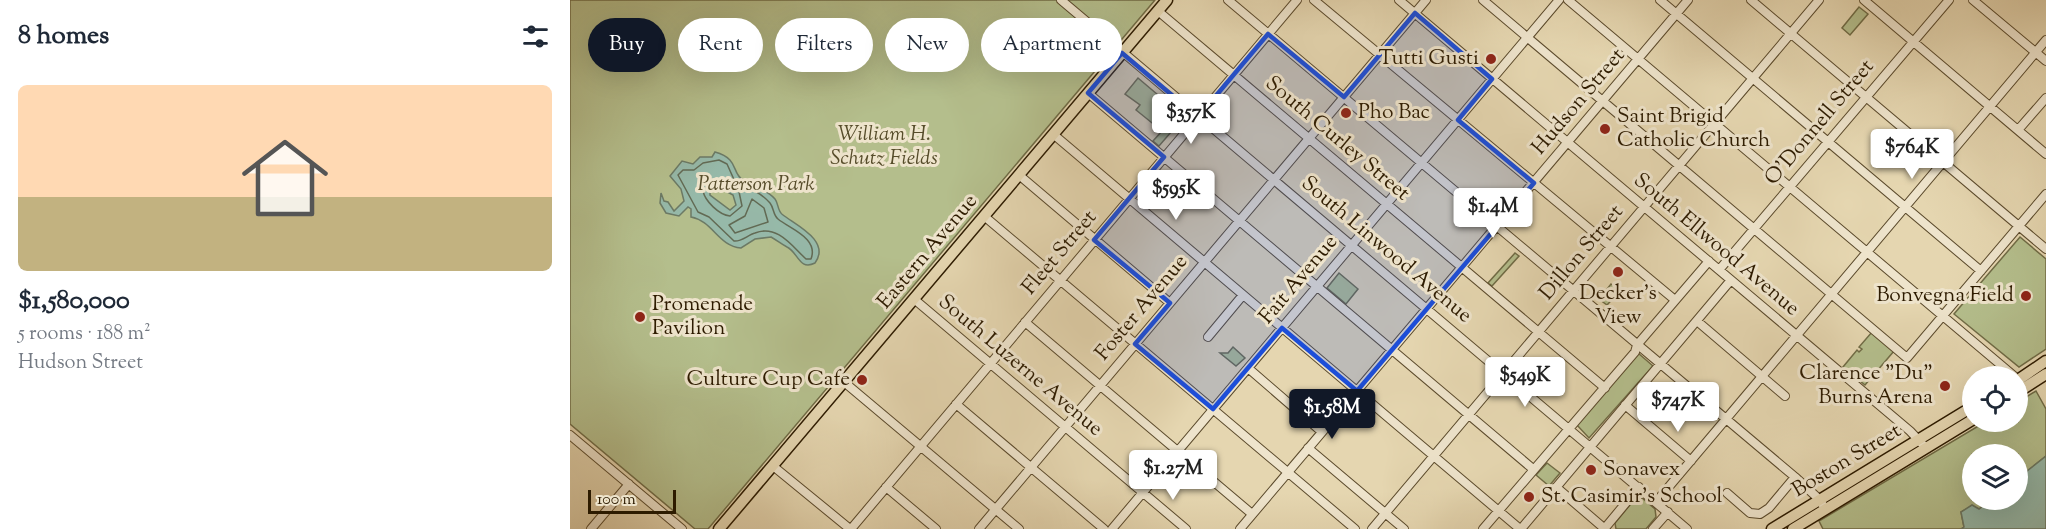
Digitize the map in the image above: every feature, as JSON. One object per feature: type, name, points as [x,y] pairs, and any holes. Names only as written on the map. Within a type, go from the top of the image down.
[{"type":"main road","name":"Eastern Avenue","points":[[1122,52],[1167,0]]},
{"type":"main road","name":"Eastern Avenue","points":[[719,529],[1105,72]]},
{"type":"main road","points":[[2028,379],[2046,361]]},
{"type":"main road","points":[[2028,383],[2046,374]]},
{"type":"main road","name":"Boston Street","points":[[1772,529],[1822,505],[1922,444],[1962,414]]},
{"type":"main road","name":"Boston Street","points":[[1922,444],[1962,425]]},
{"type":"main road","name":"Boston Street","points":[[1792,529],[1822,505]]},
{"type":"street","name":"South Linwood Avenue","points":[[1061,0],[1082,18]]},
{"type":"street","points":[[1228,0],[1795,477],[1822,505]]},
{"type":"street","name":"Fleet Street","points":[[850,529],[1297,0]]},
{"type":"street","points":[[1314,0],[1675,300]]},
{"type":"street","name":"South Ellwood Avenue","points":[[1400,0],[1922,444]]},
{"type":"street","name":"Foster Avenue","points":[[979,529],[1426,0]]},
{"type":"street","points":[[1483,0],[1907,358],[2046,194]]},
{"type":"street","name":"Fait Avenue","points":[[1112,529],[1559,0]]},
{"type":"street","points":[[1568,0],[2002,366]]},
{"type":"street","points":[[1660,0],[1981,271]]},
{"type":"street","name":"Hudson Street","points":[[1240,529],[1688,0]]},
{"type":"street","points":[[1752,0],[2046,249]]},
{"type":"street","name":"Dillon Street","points":[[1372,529],[1819,0]]},
{"type":"street","points":[[1864,0],[2046,154]]},
{"type":"street","name":"O'Donnell Street","points":[[1719,270],[1949,0]]},
{"type":"street","points":[[1973,0],[2046,62]]},
{"type":"street","name":"South Curley Street","points":[[1158,11],[1308,140],[1605,388]]},
{"type":"street","points":[[1656,502],[2046,40]]},
{"type":"street","name":"South Linwood Avenue","points":[[1122,52],[1687,529]]},
{"type":"street","points":[[1088,93],[1533,469]]},
{"type":"street","points":[[2018,130],[2046,98]]},
{"type":"street","points":[[1053,134],[1521,529],[1731,280]]},
{"type":"street","points":[[1019,175],[1170,303]]},
{"type":"street","points":[[984,216],[1355,529]]},
{"type":"street","points":[[1483,529],[1568,428],[1605,388],[1635,352],[1637,345],[1708,261]]},
{"type":"street","points":[[1208,337],[1243,295]]},
{"type":"street","name":"South Luzerne Avenue","points":[[914,299],[1186,529]]},
{"type":"street","points":[[1697,321],[1785,396]]},
{"type":"street","points":[[1025,322],[1252,514]]},
{"type":"street","points":[[1248,368],[1322,432]]},
{"type":"street","points":[[844,382],[1019,529]]},
{"type":"street","points":[[956,404],[1104,529]]},
{"type":"street","points":[[1625,405],[1691,461]]},
{"type":"street","points":[[570,435],[682,529]]},
{"type":"street","points":[[1308,448],[1404,529]]},
{"type":"street","points":[[773,466],[850,529]]},
{"type":"street","points":[[1727,493],[1752,513],[1763,513],[1795,477]]},
{"type":"street","points":[[591,529],[629,484]]},
{"type":"street","points":[[886,487],[936,529]]},
{"type":"street","points":[[1556,487],[1605,529],[1639,487]]},
{"type":"street","points":[[1653,529],[1668,512]]},
{"type":"highlighted area","points":[[1415,13],[1492,79],[1458,120],[1534,183],[1357,391],[1282,328],[1213,409],[1135,344],[1170,303],[1094,240],[1164,157],[1088,93],[1122,53],[1198,117],[1268,34],[1344,97]]},
{"type":"green space","name":"Patterson Park","points":[[570,0],[1155,0],[1122,39],[1122,18],[981,18],[981,72],[1094,72],[708,529],[695,529],[570,424]]},
{"type":"green space","points":[[1859,7],[1868,14],[1850,35],[1842,28]]},
{"type":"green space","points":[[1138,78],[1184,117],[1159,146],[1153,141],[1162,131],[1136,110],[1140,105],[1125,94]]},
{"type":"green space","points":[[2020,237],[2046,259],[2046,349],[2020,366],[1954,314]]},
{"type":"green space","points":[[1515,253],[1519,256],[1492,286],[1488,283]]},
{"type":"green space","points":[[1339,273],[1358,289],[1346,304],[1327,288]]},
{"type":"green space","points":[[1611,284],[1620,291],[1607,305],[1599,299]]},
{"type":"green space","points":[[1872,332],[1894,351],[1865,385],[1843,367],[1857,350],[1859,352],[1862,349],[1859,347]]},
{"type":"green space","points":[[1233,347],[1245,358],[1236,366],[1220,353],[1228,353]]},
{"type":"green space","points":[[1638,353],[1653,366],[1589,438],[1576,424]]},
{"type":"green space","points":[[2036,391],[2046,409],[2046,456],[2028,471],[2028,444],[1962,444],[1962,510],[1965,510],[1961,512],[1964,527],[1961,529],[1823,529],[1819,521],[1968,432],[2028,432],[2028,396]]},
{"type":"green space","points":[[1547,463],[1560,473],[1549,486],[1536,475]]},
{"type":"green space","points":[[1642,498],[1655,509],[1656,517],[1646,529],[1616,529],[1615,523],[1634,500]]},
{"type":"water","points":[[715,152],[728,158],[739,177],[771,195],[781,213],[810,234],[819,248],[819,255],[815,263],[805,265],[791,249],[771,237],[755,239],[741,248],[733,246],[705,223],[691,217],[691,209],[688,207],[679,216],[666,213],[660,203],[661,193],[664,201],[668,202],[674,211],[684,201],[681,189],[670,176],[682,161],[693,164],[700,157],[712,157]],"holes":[[[720,188],[733,195],[736,205],[730,210],[710,195],[710,190]]]},
{"type":"water","points":[[2046,456],[2046,529],[1961,529],[1964,527],[1961,512],[1964,510],[2028,510],[2028,470]]},
{"type":"place","name":"Tutti Gusti","points":[[1491,59]]},
{"type":"place","name":"Pho Bac","points":[[1346,113]]},
{"type":"place","name":"Saint Brigid Catholic Church","points":[[1605,129]]},
{"type":"place","name":"Decker's View","points":[[1618,272]]},
{"type":"place","name":"Bonvegna Field","points":[[2026,296]]},
{"type":"place","name":"Promenade Pavilion","points":[[640,317]]},
{"type":"place","name":"Culture Cup Cafe","points":[[862,380]]},
{"type":"place","name":"Clarence \"Du\" Burns Arena","points":[[1945,386]]},
{"type":"place","name":"Sonavex","points":[[1591,470]]},
{"type":"place","name":"St. Casimir's School","points":[[1529,497]]},
{"type":"park label","name":"William H. Schutz Fields","points":[[884,147]]}]
